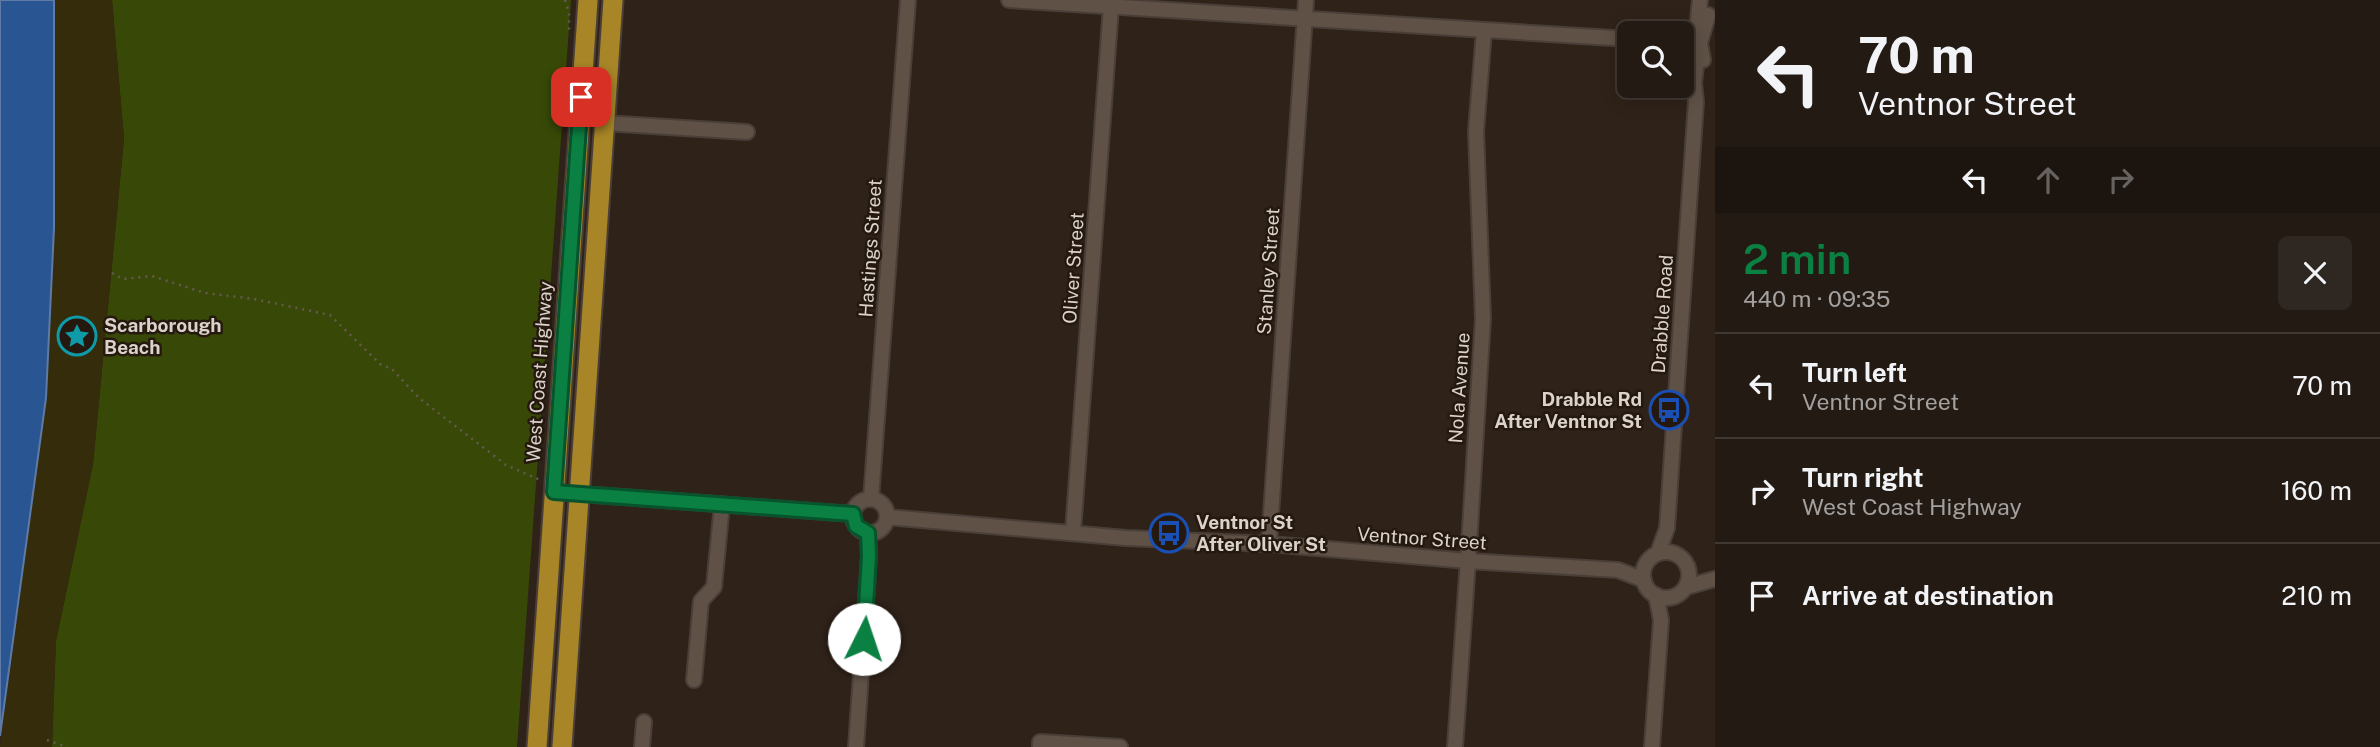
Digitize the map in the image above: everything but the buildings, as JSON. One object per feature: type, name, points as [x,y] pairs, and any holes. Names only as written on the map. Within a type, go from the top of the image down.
[{"type":"highway","name":"West Coast Highway","points":[[537,747],[547,486],[588,0]]},
{"type":"highway","points":[[562,747],[612,0]]},
{"type":"highway","points":[[585,45],[609,47]]},
{"type":"street","name":"Hastings Street","points":[[871,499],[908,0]]},
{"type":"street","points":[[1009,0],[1617,38]]},
{"type":"street","name":"Stanley Street","points":[[1269,544],[1306,0]]},
{"type":"street","name":"Drabble Road","points":[[1694,32],[1700,0]]},
{"type":"street","name":"Drabble Road","points":[[1694,38],[1708,18],[1709,0]]},
{"type":"street","name":"Oliver Street","points":[[1073,532],[1111,6]]},
{"type":"street","name":"Nola Avenue","points":[[1455,747],[1483,319],[1476,131],[1484,31]]},
{"type":"street","name":"Drabble Road","points":[[1653,558],[1667,528],[1696,102],[1694,56]]},
{"type":"street","points":[[604,122],[747,132]]},
{"type":"street","points":[[547,486],[580,494],[853,514]]},
{"type":"street","points":[[871,499],[882,504],[887,517],[880,530],[868,533],[856,526],[853,514],[862,501],[871,499]]},
{"type":"street","points":[[694,680],[701,601],[713,587],[722,504]]},
{"type":"street","name":"Ventnor Street","points":[[887,517],[1125,538],[1269,544],[1468,561],[1618,570],[1644,580]]},
{"type":"street","name":"Drabble Road","points":[[1667,528],[1676,554]]},
{"type":"street","points":[[856,747],[869,556],[868,533]]},
{"type":"street","name":"Ventnor Street","points":[[1618,570],[1664,552],[1676,554]]},
{"type":"street","points":[[1676,554],[1686,562],[1688,568],[1686,587]]},
{"type":"street","points":[[1653,558],[1644,567],[1644,580],[1650,591],[1656,595],[1672,597]]},
{"type":"street","points":[[1688,568],[1715,578]]},
{"type":"street","points":[[1661,620],[1672,597],[1686,587],[1715,578]]},
{"type":"street","points":[[1652,747],[1661,620],[1656,595]]},
{"type":"street","points":[[642,747],[644,722]]},
{"type":"street","points":[[1040,747],[1040,742],[1120,747]]},
{"type":"path","points":[[112,273],[123,279],[152,276],[205,293],[254,299],[330,315],[380,364],[392,369],[419,398],[506,465],[547,486]]},
{"type":"path","points":[[47,740],[66,747]]},
{"type":"green space","points":[[112,0],[571,0],[517,747],[52,747],[56,641],[93,464],[124,139]]},
{"type":"sand","name":"Scarborough Beach","points":[[54,0],[112,0],[124,139],[93,464],[56,641],[52,747],[0,747],[46,398],[54,228]]},
{"type":"water","points":[[0,0],[54,0],[54,228],[46,398],[0,736]]},
{"type":"place","name":"Scarborough Beach","points":[[77,336]]},
{"type":"place","name":"Drabble Rd After Ventnor St","points":[[1669,410]]},
{"type":"place","name":"Ventnor St After Oliver St","points":[[1169,533]]},
{"type":"route","points":[[581,97],[554,492],[853,514],[856,526],[868,533],[864,639]]}]
